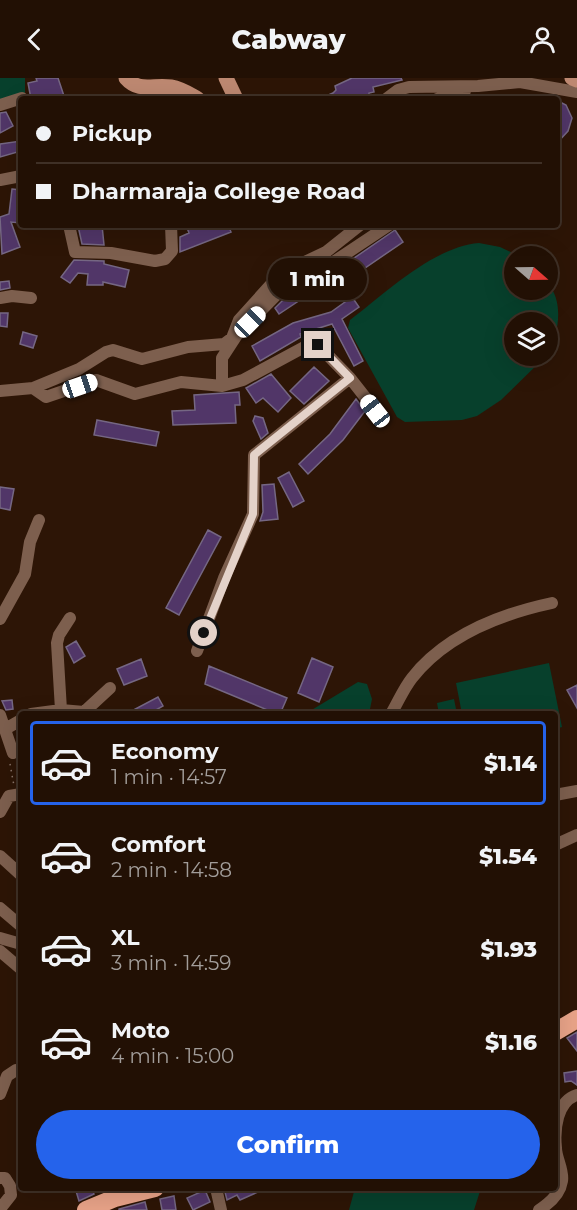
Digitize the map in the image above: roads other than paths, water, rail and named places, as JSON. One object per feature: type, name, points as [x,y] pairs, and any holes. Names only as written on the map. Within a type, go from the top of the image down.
[{"type":"highway","points":[[558,1030],[577,1019]]},
{"type":"highway","points":[[86,1210],[115,1198],[143,1191]]},
{"type":"main road","points":[[126,78],[132,85],[169,93]]},
{"type":"main road","points":[[226,78],[235,96]]},
{"type":"main road","points":[[572,78],[577,80]]},
{"type":"street","points":[[390,96],[398,90],[409,87],[478,86],[520,82],[577,92]]},
{"type":"street","points":[[446,96],[478,86]]},
{"type":"street","points":[[0,105],[18,99]]},
{"type":"street","points":[[0,180],[18,177]]},
{"type":"street","points":[[70,228],[75,252],[111,253],[155,261],[165,259],[172,251],[171,228]]},
{"type":"street","points":[[0,391],[33,388],[79,369],[113,350],[142,359],[188,347],[224,344],[232,338],[239,320],[275,280],[292,268],[326,252],[356,228]]},
{"type":"street","points":[[222,386],[222,358],[237,335],[290,282],[329,265],[384,228]]},
{"type":"street","points":[[0,298],[12,296],[31,298]]},
{"type":"street","points":[[33,388],[46,397],[96,380],[135,394],[181,382],[222,386],[243,380],[308,345],[318,345],[350,378],[375,411]]},
{"type":"street","points":[[197,651],[224,578],[253,514],[254,455],[350,378]]},
{"type":"street","points":[[0,619],[25,574],[30,542],[39,520]]},
{"type":"street","points":[[394,711],[412,678],[437,654],[472,630],[524,609],[552,603]]},
{"type":"street","points":[[61,710],[57,643],[59,635],[70,618]]},
{"type":"street","points":[[85,711],[110,688]]},
{"type":"street","points":[[54,711],[72,711]]},
{"type":"street","points":[[0,715],[7,728],[11,757]]},
{"type":"street","points":[[7,728],[18,722]]},
{"type":"street","points":[[558,794],[577,791]]},
{"type":"street","points":[[0,812],[9,796],[18,794]]},
{"type":"street","points":[[558,844],[577,835]]},
{"type":"street","points":[[0,856],[18,872]]},
{"type":"street","points":[[0,908],[18,923]]},
{"type":"street","points":[[0,938],[18,943]]},
{"type":"street","points":[[0,951],[18,966]]},
{"type":"street","points":[[0,1094],[7,1076],[18,1070]]},
{"type":"street","points":[[558,1120],[560,1108],[568,1098],[577,1095]]},
{"type":"street","points":[[558,1157],[563,1180],[558,1190]]},
{"type":"street","points":[[0,1178],[5,1178],[10,1186],[11,1195],[0,1209]]},
{"type":"street","points":[[217,1191],[220,1210]]},
{"type":"street","points":[[539,1210],[553,1200],[558,1191]]}]
